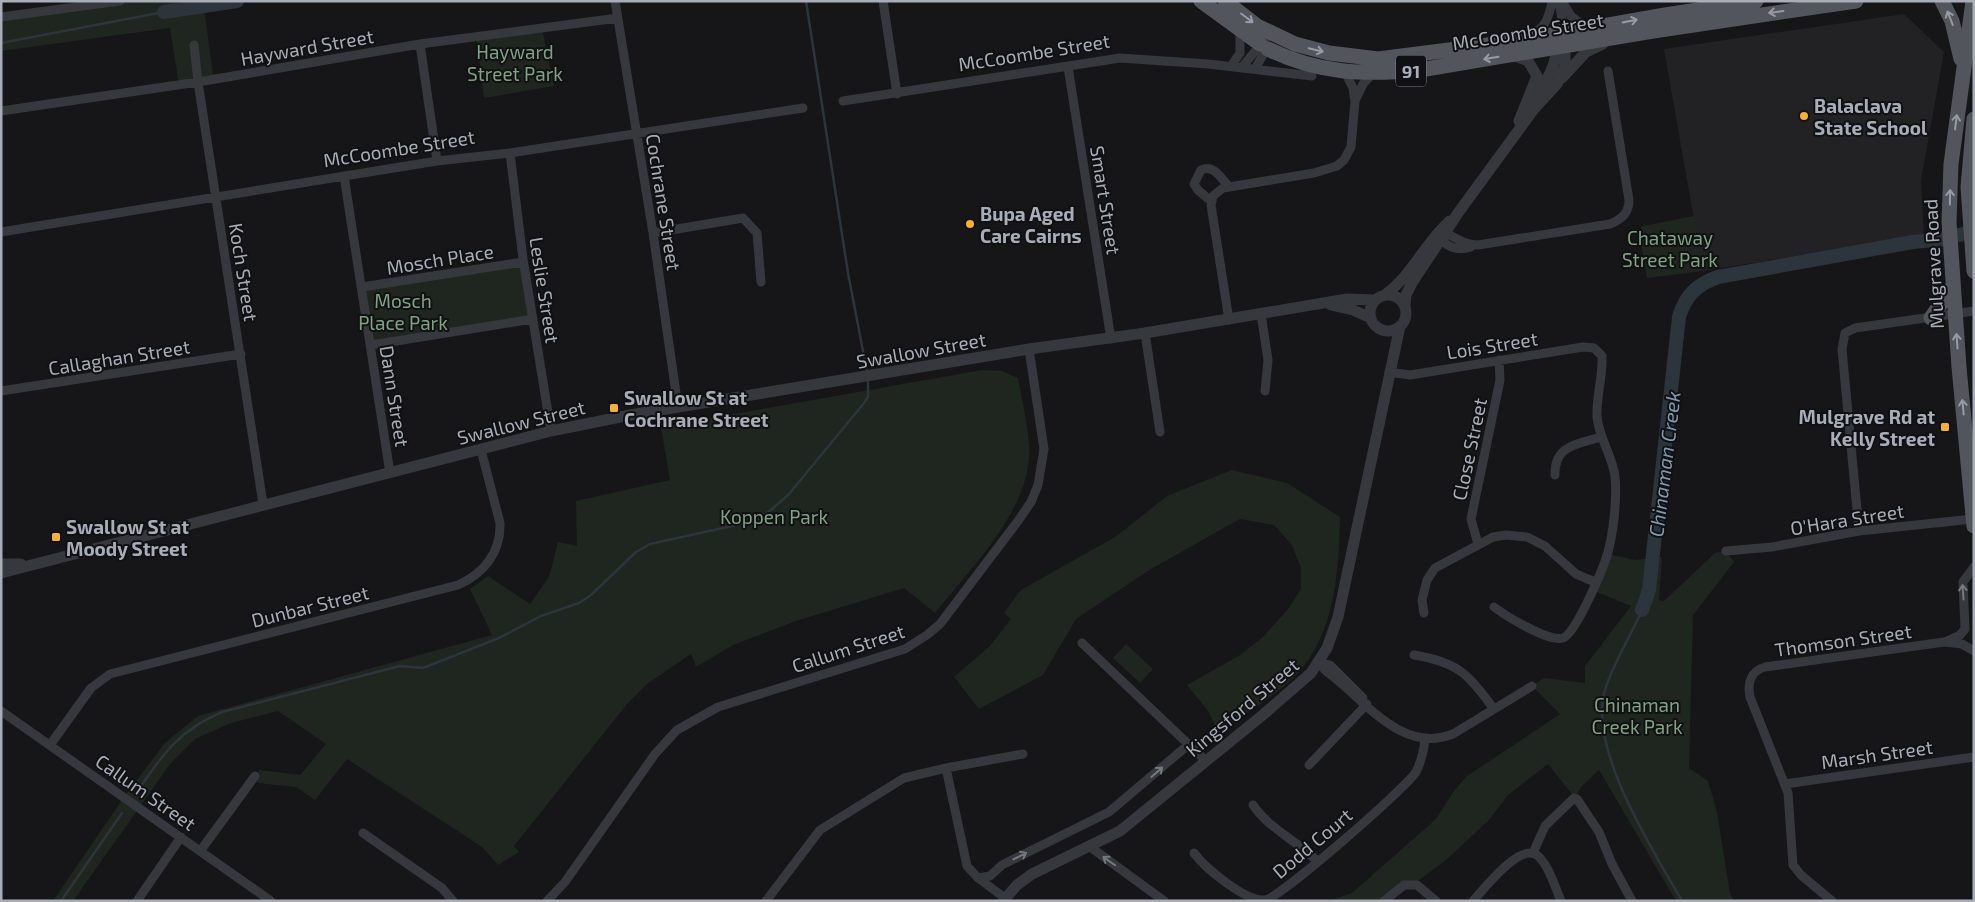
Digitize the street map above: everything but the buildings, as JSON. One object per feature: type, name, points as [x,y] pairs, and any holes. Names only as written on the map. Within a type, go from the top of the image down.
[{"type":"main road","name":"91","points":[[1200,1],[1240,31],[1266,42]]},
{"type":"main road","name":"91","points":[[1225,1],[1266,42]]},
{"type":"main road","name":"McCoombe Street","points":[[1560,39],[1588,29],[1756,1]]},
{"type":"main road","name":"McCoombe Street","points":[[1266,42],[1298,62],[1345,72],[1372,74],[1420,70],[1512,48],[1560,39],[1653,31],[1856,1]]},
{"type":"main road","points":[[1942,1],[1955,31],[1963,70]]},
{"type":"main road","name":"Mulgrave Road","points":[[1973,1],[1951,164],[1950,229],[1955,314],[1974,526]]},
{"type":"main road","name":"McCoombe Street","points":[[1266,42],[1378,59],[1512,48]]},
{"type":"main road","name":"Mulgrave Road","points":[[1974,119],[1969,170],[1970,222],[1974,271]]},
{"type":"main road","points":[[1931,318],[1953,286]]},
{"type":"street","points":[[1,17],[120,1]]},
{"type":"street","name":"Cochrane Street","points":[[616,1],[653,233],[678,408]]},
{"type":"street","points":[[883,1],[897,94]]},
{"type":"street","points":[[1556,2],[1588,29]]},
{"type":"street","points":[[1556,2],[1565,66],[1557,84]]},
{"type":"street","points":[[1508,145],[1538,76],[1528,61],[1512,48],[1543,27],[1556,2]]},
{"type":"street","name":"Hayward Street","points":[[1,110],[198,82],[420,44],[618,18]]},
{"type":"street","points":[[1231,66],[1240,53],[1240,31]]},
{"type":"street","points":[[1442,235],[1405,276],[1386,294],[1375,300],[1370,312],[1370,318],[1378,328],[1390,331],[1400,326],[1406,316],[1405,305],[1410,286],[1442,235],[1534,109],[1557,84],[1590,49],[1653,31]]},
{"type":"street","points":[[1534,109],[1553,69],[1560,39]]},
{"type":"street","points":[[1242,67],[1266,42]]},
{"type":"street","points":[[1255,69],[1266,42]]},
{"type":"street","points":[[420,44],[437,161]]},
{"type":"street","name":"Koch Street","points":[[194,45],[198,82],[263,504]]},
{"type":"street","name":"McCoombe Street","points":[[843,101],[1126,58],[1242,67],[1312,76]]},
{"type":"street","name":"Smart Street","points":[[1068,67],[1111,339]]},
{"type":"street","points":[[1442,235],[1462,243],[1478,244],[1610,224],[1620,219],[1627,212],[1629,200],[1608,71]]},
{"type":"street","points":[[1211,201],[1217,192],[1228,187],[1314,173],[1337,166],[1344,160],[1352,147],[1355,101],[1353,88],[1345,72]]},
{"type":"street","points":[[1355,101],[1363,84],[1372,74]]},
{"type":"street","name":"McCoombe Street","points":[[1,232],[437,161],[510,153],[803,108]]},
{"type":"street","name":"Leslie Street","points":[[510,153],[523,262],[551,431]]},
{"type":"street","points":[[1228,187],[1209,168],[1201,170],[1194,184],[1211,201],[1229,320]]},
{"type":"street","name":"Dann Street","points":[[344,176],[390,473]]},
{"type":"street","points":[[653,233],[743,218],[757,233],[761,282]]},
{"type":"street","name":"Mosch Place","points":[[362,287],[523,262]]},
{"type":"street","points":[[1386,294],[1397,296],[1405,305]]},
{"type":"street","name":"Swallow Street","points":[[2,568],[32,564],[551,431],[1029,349],[1145,334],[1322,305],[1347,299],[1375,300]]},
{"type":"street","name":"Swallow Street","points":[[1322,305],[1354,310],[1370,318]]},
{"type":"street","points":[[1859,531],[1842,349],[1846,333],[1855,328],[1974,311]]},
{"type":"street","points":[[1261,314],[1268,360],[1265,390]]},
{"type":"street","points":[[371,346],[533,319]]},
{"type":"street","name":"Kingsford Street","points":[[1004,899],[1032,874],[1120,831],[1300,684],[1318,662],[1327,648],[1338,617],[1400,326]]},
{"type":"street","name":"Kingsford Street","points":[[1378,328],[1390,345],[1389,372]]},
{"type":"street","points":[[1145,334],[1160,432]]},
{"type":"street","name":"Lois Street","points":[[1389,372],[1410,375],[1583,347],[1594,348],[1599,351],[1602,364],[1597,417],[1602,437]]},
{"type":"street","name":"Callum Street","points":[[547,901],[565,882],[655,754],[677,730],[718,707],[905,649],[940,624],[1018,521],[1031,502],[1038,485],[1044,449],[1029,349]]},
{"type":"street","name":"Callaghan Street","points":[[1,391],[241,354]]},
{"type":"street","name":"Close Street","points":[[1478,544],[1471,518],[1500,380],[1499,360]]},
{"type":"street","points":[[1494,607],[1511,618],[1548,636],[1559,639],[1565,638],[1574,628],[1610,546],[1615,490],[1613,468],[1602,437],[1566,449],[1556,461],[1555,475]]},
{"type":"street","name":"Dunbar Street","points":[[50,745],[91,688],[110,674],[458,585],[469,580],[487,564],[494,554],[500,533],[481,450]]},
{"type":"street","name":"O'Hara Street","points":[[1726,551],[1772,547],[1859,531],[1973,519]]},
{"type":"street","points":[[1424,613],[1422,600],[1427,580],[1435,568],[1493,537],[1506,535],[1527,537],[1544,546],[1576,574],[1595,582]]},
{"type":"street","name":"Thomson Street","points":[[1944,642],[1960,635],[1965,629],[1963,582],[1974,567]]},
{"type":"street","name":"Thomson Street","points":[[1786,784],[1750,697],[1749,683],[1755,672],[1765,667],[1944,642],[1962,644],[1974,651]]},
{"type":"street","points":[[1082,643],[1206,761]]},
{"type":"street","points":[[1414,655],[1460,669],[1474,681],[1493,708]]},
{"type":"street","points":[[1318,662],[1330,665],[1358,691],[1367,704],[1399,731],[1412,737],[1425,739],[1439,739],[1453,734],[1532,686]]},
{"type":"street","points":[[1309,765],[1367,704]]},
{"type":"street","name":"Callum Street","points":[[1,711],[201,850],[266,899]]},
{"type":"street","name":"Dodd Court","points":[[1194,853],[1204,865],[1243,893],[1256,900],[1273,897],[1318,862],[1411,778],[1422,756],[1425,739]]},
{"type":"street","name":"Kingsford Street","points":[[978,878],[990,876],[1002,865],[1109,812],[1188,745]]},
{"type":"street","points":[[766,901],[820,830],[904,778],[1023,754]]},
{"type":"street","name":"Marsh Street","points":[[1786,784],[1974,757]]},
{"type":"street","points":[[946,768],[964,857],[971,873],[1004,899]]},
{"type":"street","points":[[201,850],[255,776]]},
{"type":"street","points":[[1786,784],[1789,801],[1793,865],[1806,880],[1832,901]]},
{"type":"street","points":[[1533,853],[1546,826],[1574,798],[1577,799],[1599,832],[1612,864],[1632,901]]},
{"type":"street","points":[[1253,805],[1261,816],[1298,843],[1318,862]]},
{"type":"street","points":[[363,833],[442,888],[454,901]]},
{"type":"street","points":[[136,901],[181,837]]},
{"type":"street","points":[[1089,846],[1164,901]]},
{"type":"street","points":[[1473,901],[1521,853],[1533,853],[1543,862],[1561,901]]},
{"type":"street","points":[[1384,901],[1404,885],[1417,885],[1436,901]]},
{"type":"shaded area","name":"Balaclava State School","points":[[1904,14],[1944,52],[1921,180],[1924,235],[1703,271],[1664,49]]},
{"type":"green space","points":[[125,1],[203,1],[214,81],[179,85],[170,28],[1,51],[1,17]]},
{"type":"green space","name":"Hayward Street Park","points":[[542,28],[554,86],[484,98],[476,37]]},
{"type":"green space","name":"Chataway Street Park","points":[[1694,216],[1703,271],[1647,278],[1639,232],[1643,226]]},
{"type":"green space","name":"Mosch Place Park","points":[[523,262],[533,319],[371,345],[362,287]]},
{"type":"green space","name":"Koppen Park","points":[[982,370],[1002,371],[1018,378],[1029,440],[1029,458],[1025,479],[1018,500],[994,540],[935,613],[904,588],[796,621],[733,645],[696,667],[691,654],[647,684],[627,704],[514,846],[519,852],[498,865],[482,847],[347,759],[315,800],[296,787],[257,783],[259,770],[300,775],[326,744],[278,711],[231,723],[195,739],[170,764],[73,901],[53,901],[124,797],[165,743],[198,716],[492,635],[470,589],[488,576],[530,604],[549,577],[558,542],[577,546],[576,501],[670,480],[661,427]]},
{"type":"green space","points":[[1232,470],[1287,483],[1340,517],[1337,576],[1329,615],[1314,651],[1294,677],[1274,694],[1218,734],[1209,712],[1187,685],[1240,655],[1262,638],[1289,608],[1301,589],[1301,568],[1292,545],[1274,525],[1240,519],[1151,569],[1076,619],[1043,675],[979,709],[954,677],[990,646],[1011,619],[1004,613],[1021,590],[1115,537],[1167,496]]},
{"type":"green space","name":"Chinaman Creek Park","points":[[1726,551],[1734,562],[1693,615],[1689,768],[1708,781],[1717,812],[1730,894],[1735,901],[1676,901],[1599,770],[1581,787],[1575,798],[1548,764],[1508,795],[1488,821],[1446,860],[1391,901],[1329,901],[1352,893],[1436,819],[1454,791],[1467,776],[1560,714],[1532,686],[1544,678],[1585,683],[1585,666],[1631,606],[1592,590],[1608,554],[1635,560],[1662,557],[1659,600],[1664,601],[1715,553]]},
{"type":"green space","points":[[1126,644],[1153,669],[1140,683],[1113,658]]},
{"type":"waterway","points":[[164,12],[237,1]]},
{"type":"waterway","points":[[806,1],[848,273],[867,372]]},
{"type":"waterway","points":[[1,43],[164,12]]},
{"type":"waterway","name":"Chinaman Creek","points":[[1642,610],[1649,590],[1679,317],[1688,297],[1698,287],[1718,277],[1913,242],[1944,239],[1974,231]]},
{"type":"waterway","points":[[137,792],[155,766],[183,735],[207,719],[222,712],[400,666],[423,668],[499,638],[541,616],[579,603],[591,595],[636,552],[650,544],[755,521],[789,494],[864,403],[868,397],[868,380]]},
{"type":"waterway","name":"Chinaman Creek","points":[[1642,610],[1612,670],[1605,690],[1602,714],[1605,740],[1626,798],[1655,855],[1682,901]]},
{"type":"waterway","points":[[61,901],[122,813]]},
{"type":"place","name":"Balaclava State School","points":[[1804,116]]},
{"type":"place","name":"Bupa Aged Care Cairns","points":[[970,224]]},
{"type":"place","name":"Swallow St at Cochrane Street","points":[[614,408]]},
{"type":"place","name":"Mulgrave Rd at Kelly Street","points":[[1945,427]]},
{"type":"place","name":"Swallow St at Moody Street","points":[[56,537]]}]
